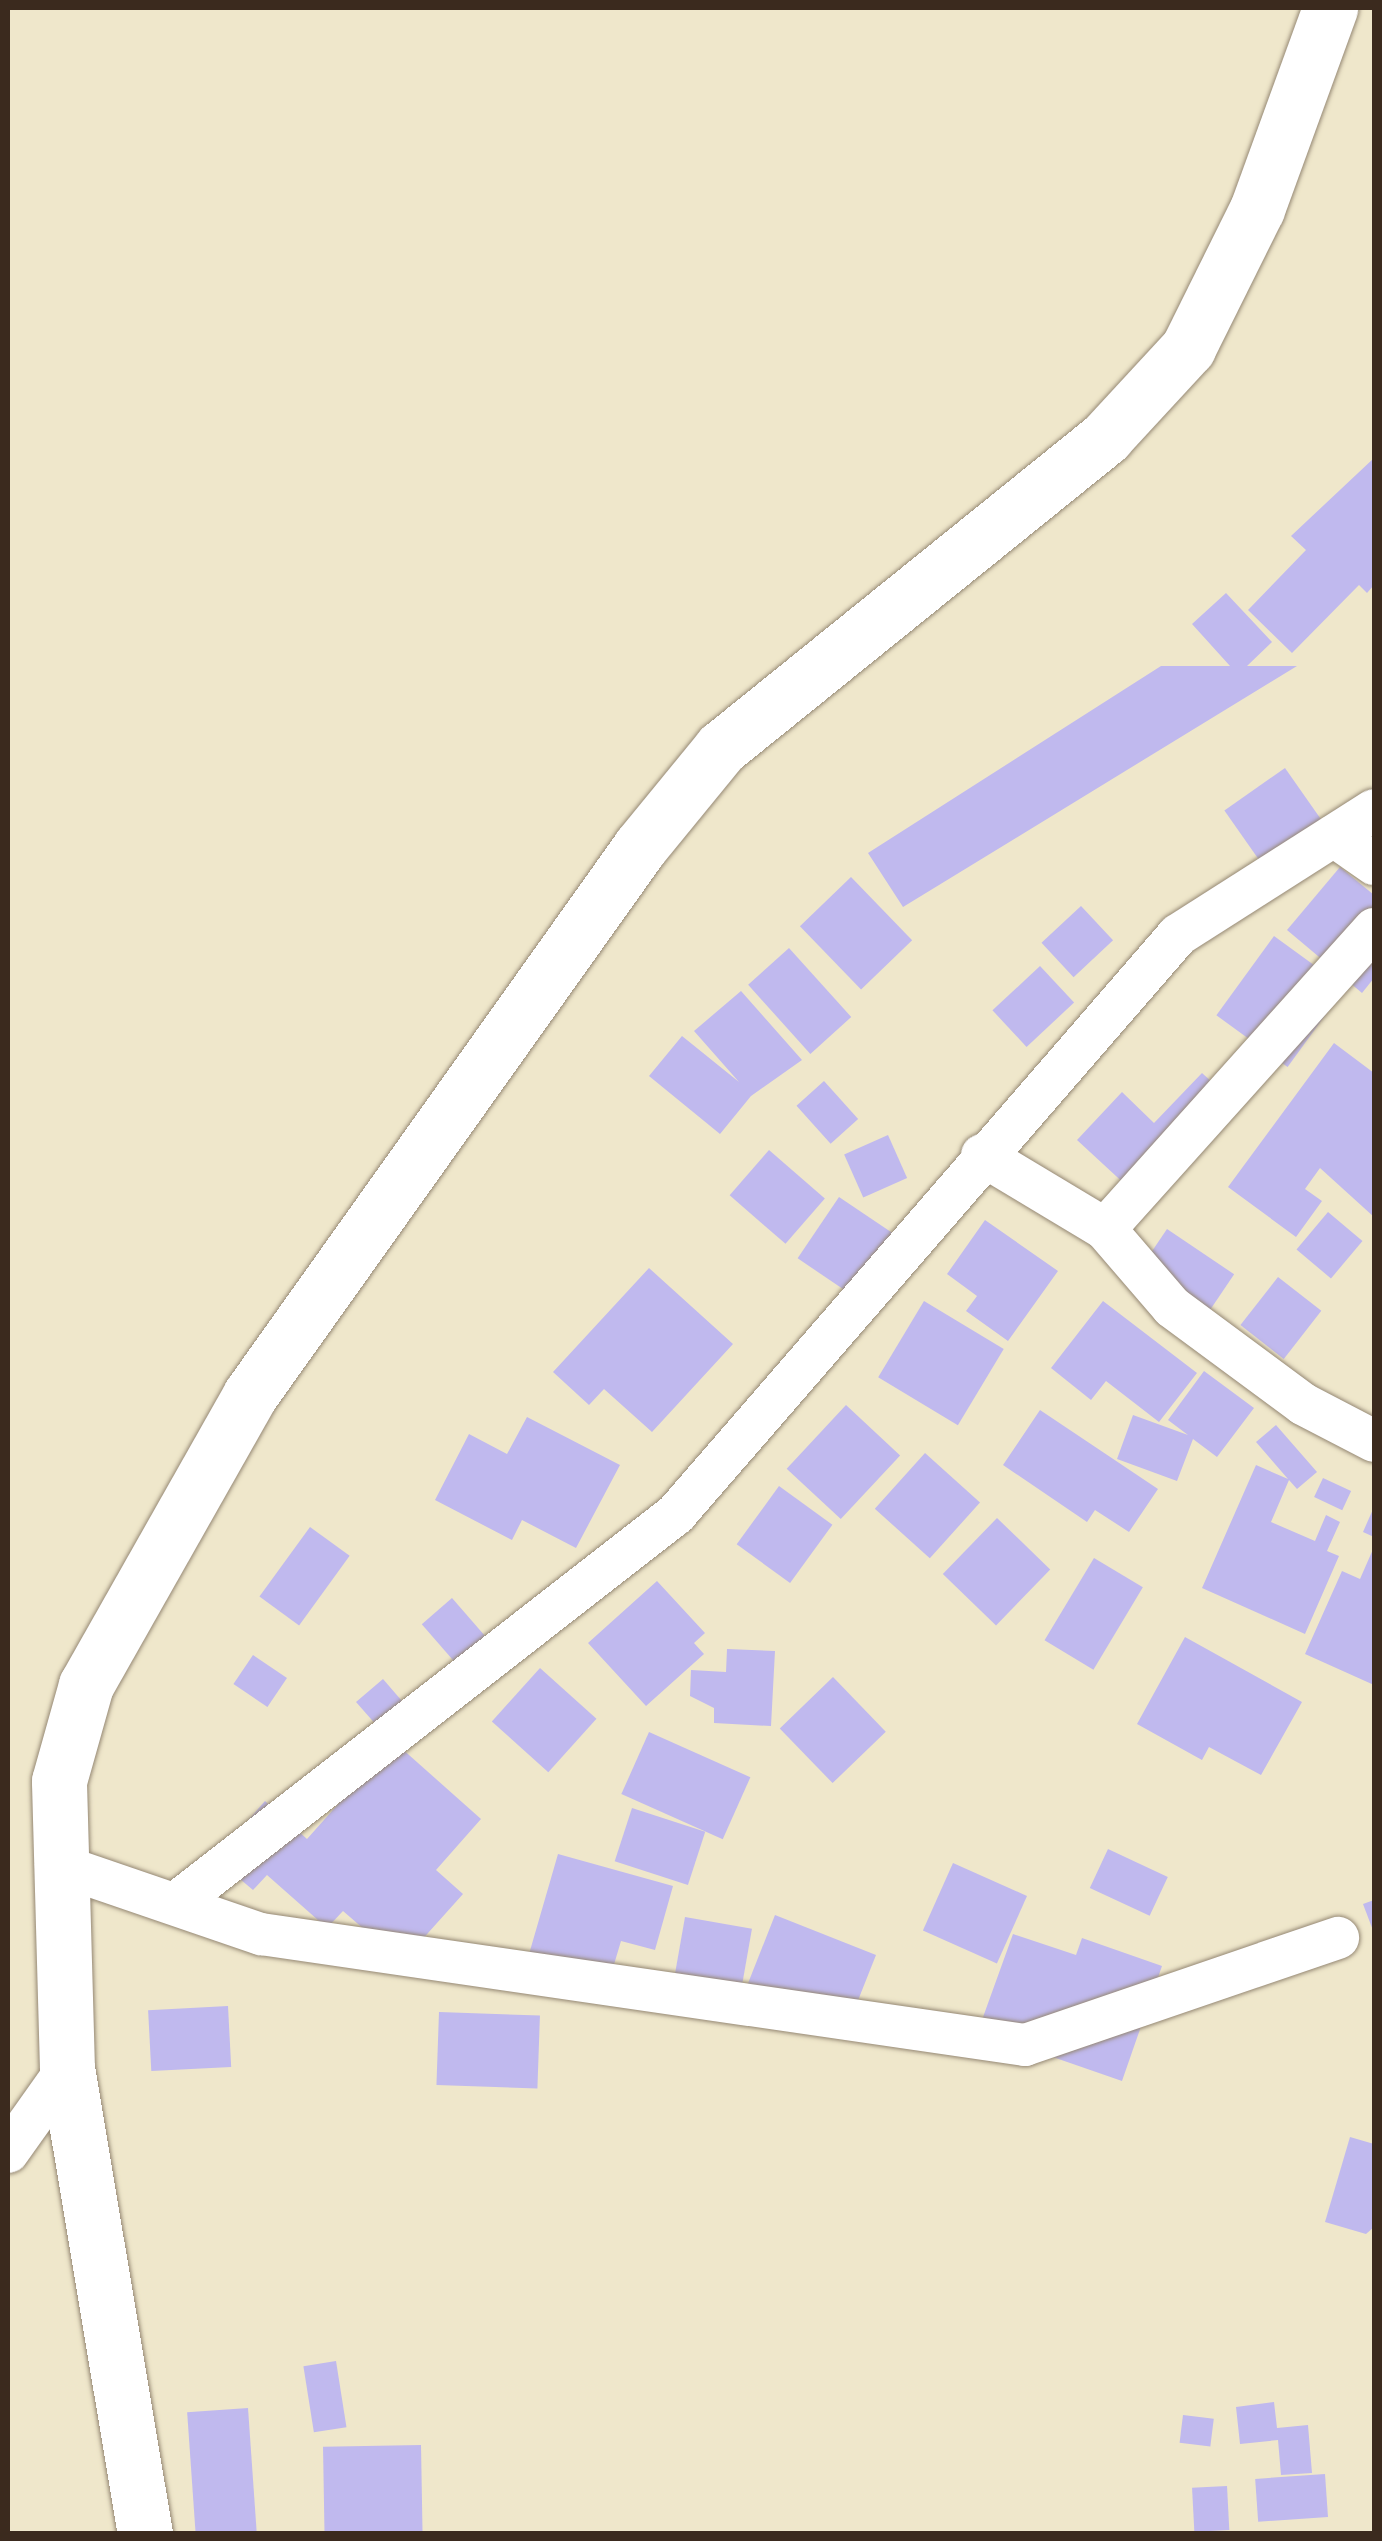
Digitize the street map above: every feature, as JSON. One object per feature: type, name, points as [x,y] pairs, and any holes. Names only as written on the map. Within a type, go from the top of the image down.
[{"type":"main road","points":[[144,2534],[67,2069],[56,1864],[58,1781],[86,1685],[250,1395],[640,847],[721,748],[1106,437],[1178,362],[1256,210],[1330,8]]},
{"type":"street","points":[[180,1900],[676,1514],[982,1155],[1178,935],[1374,810]]},
{"type":"street","points":[[1334,836],[1374,864]]},
{"type":"street","points":[[1105,1229],[1374,930]]},
{"type":"street","points":[[982,1155],[1105,1229],[1172,1307],[1303,1404],[1374,1441]]},
{"type":"street","points":[[56,1864],[180,1900],[261,1934],[1025,2045],[1338,1938]]},
{"type":"street","points":[[8,2152],[67,2069]]},
{"type":"building","points":[[1374,458],[1374,585],[1367,593],[1359,585],[1292,653],[1248,610],[1306,550],[1291,536]]},
{"type":"building","points":[[1226,593],[1272,642],[1247,666],[1297,666],[903,907],[868,853],[1161,666],[1230,666],[1192,624]]},
{"type":"building","points":[[1285,768],[1331,834],[1271,877],[1224,810]]},
{"type":"building","points":[[1340,867],[1374,895],[1374,978],[1362,993],[1287,930]]},
{"type":"building","points":[[851,877],[912,940],[861,990],[800,926]]},
{"type":"building","points":[[1081,906],[1113,940],[1074,977],[1042,943]]},
{"type":"building","points":[[1274,936],[1345,988],[1288,1067],[1216,1015]]},
{"type":"building","points":[[789,948],[851,1017],[810,1054],[748,985]]},
{"type":"building","points":[[1040,966],[1074,1003],[1027,1047],[992,1010]]},
{"type":"building","points":[[741,991],[802,1060],[751,1096],[720,1134],[649,1076],[682,1036],[739,1082],[694,1031]]},
{"type":"building","points":[[1334,1043],[1374,1073],[1374,1217],[1320,1168],[1305,1189],[1322,1201],[1296,1237],[1228,1187]]},
{"type":"building","points":[[1202,1073],[1234,1102],[1142,1200],[1077,1140],[1122,1092],[1154,1123]]},
{"type":"building","points":[[824,1081],[858,1119],[831,1144],[797,1106]]},
{"type":"building","points":[[888,1135],[907,1178],[863,1197],[844,1155]]},
{"type":"building","points":[[769,1150],[825,1199],[785,1244],[730,1195]]},
{"type":"building","points":[[839,1197],[910,1245],[869,1306],[798,1258]]},
{"type":"building","points":[[1328,1212],[1362,1241],[1331,1278],[1297,1250]]},
{"type":"building","points":[[985,1220],[1058,1271],[1008,1341],[966,1311],[977,1296],[947,1274]]},
{"type":"building","points":[[1167,1229],[1234,1274],[1198,1327],[1131,1282]]},
{"type":"building","points":[[649,1268],[733,1344],[652,1432],[604,1389],[589,1405],[553,1372]]},
{"type":"building","points":[[1278,1277],[1321,1311],[1284,1359],[1240,1325]]},
{"type":"building","points":[[924,1301],[1004,1349],[958,1425],[878,1377]]},
{"type":"building","points":[[1103,1301],[1197,1373],[1159,1422],[1106,1381],[1091,1400],[1051,1368]]},
{"type":"building","points":[[1204,1371],[1254,1408],[1217,1457],[1193,1439],[1177,1481],[1117,1459],[1133,1415],[1188,1435],[1168,1420]]},
{"type":"building","points":[[846,1405],[900,1455],[841,1519],[787,1469]]},
{"type":"building","points":[[1040,1410],[1158,1489],[1129,1532],[1095,1510],[1087,1522],[1003,1465]]},
{"type":"building","points":[[527,1417],[620,1465],[576,1548],[522,1520],[512,1540],[435,1500],[469,1434],[507,1454]]},
{"type":"building","points":[[1276,1425],[1317,1472],[1297,1489],[1289,1480],[1271,1522],[1315,1541],[1326,1515],[1340,1522],[1327,1551],[1339,1556],[1305,1634],[1202,1588],[1256,1465],[1288,1479],[1256,1442]]},
{"type":"building","points":[[925,1453],[980,1503],[930,1558],[875,1509]]},
{"type":"building","points":[[1323,1478],[1351,1491],[1342,1510],[1314,1497]]},
{"type":"building","points":[[779,1486],[832,1525],[790,1583],[737,1544]]},
{"type":"building","points":[[1374,1507],[1374,1537],[1363,1532]]},
{"type":"building","points":[[997,1518],[1050,1569],[996,1626],[943,1574]]},
{"type":"building","points":[[310,1527],[350,1556],[299,1625],[259,1597]]},
{"type":"building","points":[[1374,1547],[1374,1685],[1305,1654],[1342,1571],[1360,1579]]},
{"type":"building","points":[[1094,1558],[1143,1587],[1093,1670],[1045,1640]]},
{"type":"building","points":[[657,1581],[705,1633],[694,1643],[704,1654],[646,1706],[588,1643]]},
{"type":"building","points":[[452,1598],[489,1641],[459,1667],[422,1624]]},
{"type":"building","points":[[1185,1637],[1302,1702],[1261,1775],[1209,1747],[1202,1760],[1137,1724]]},
{"type":"building","points":[[727,1649],[775,1651],[771,1726],[714,1723],[714,1708],[690,1696],[691,1670],[726,1672]]},
{"type":"building","points":[[253,1655],[287,1678],[267,1707],[233,1684]]},
{"type":"building","points":[[540,1668],[596,1719],[548,1772],[492,1722]]},
{"type":"building","points":[[833,1677],[886,1732],[833,1783],[780,1728]]},
{"type":"building","points":[[383,1679],[408,1708],[382,1731],[481,1819],[436,1870],[463,1894],[402,1962],[343,1911],[327,1928],[267,1875],[253,1890],[215,1858],[265,1801],[307,1839],[340,1802],[378,1727],[356,1702]]},
{"type":"building","points":[[649,1732],[750,1777],[723,1839],[621,1794]]},
{"type":"building","points":[[632,1808],[705,1832],[688,1885],[615,1861]]},
{"type":"building","points":[[1108,1849],[1168,1877],[1150,1916],[1090,1888]]},
{"type":"building","points":[[558,1854],[673,1886],[655,1950],[621,1941],[610,1978],[525,1968]]},
{"type":"building","points":[[953,1863],[1027,1896],[997,1964],[923,1931]]},
{"type":"building","points":[[1374,1900],[1374,1933],[1363,1904]]},
{"type":"building","points":[[775,1915],[876,1955],[853,2013],[743,1996]]},
{"type":"building","points":[[685,1917],[752,1929],[739,2001],[672,1989]]},
{"type":"building","points":[[1013,1934],[1076,1955],[1082,1938],[1162,1966],[1122,2081],[978,2031]]},
{"type":"building","points":[[228,2006],[231,2067],[151,2071],[148,2010]]},
{"type":"building","points":[[439,2012],[540,2016],[537,2088],[436,2085]]},
{"type":"building","points":[[1350,2137],[1374,2144],[1374,2227],[1366,2234],[1325,2222]]},
{"type":"building","points":[[336,2361],[346,2427],[314,2432],[303,2366]]},
{"type":"building","points":[[1274,2402],[1277,2428],[1308,2425],[1312,2473],[1281,2475],[1278,2440],[1240,2444],[1236,2407]]},
{"type":"building","points":[[248,2408],[257,2534],[196,2534],[187,2412]]},
{"type":"building","points":[[1183,2415],[1214,2419],[1210,2447],[1180,2443]]},
{"type":"building","points":[[421,2445],[423,2534],[325,2534],[323,2447]]},
{"type":"building","points":[[1325,2474],[1328,2517],[1258,2522],[1255,2479]]},
{"type":"building","points":[[1227,2486],[1229,2530],[1194,2532],[1192,2488]]}]
